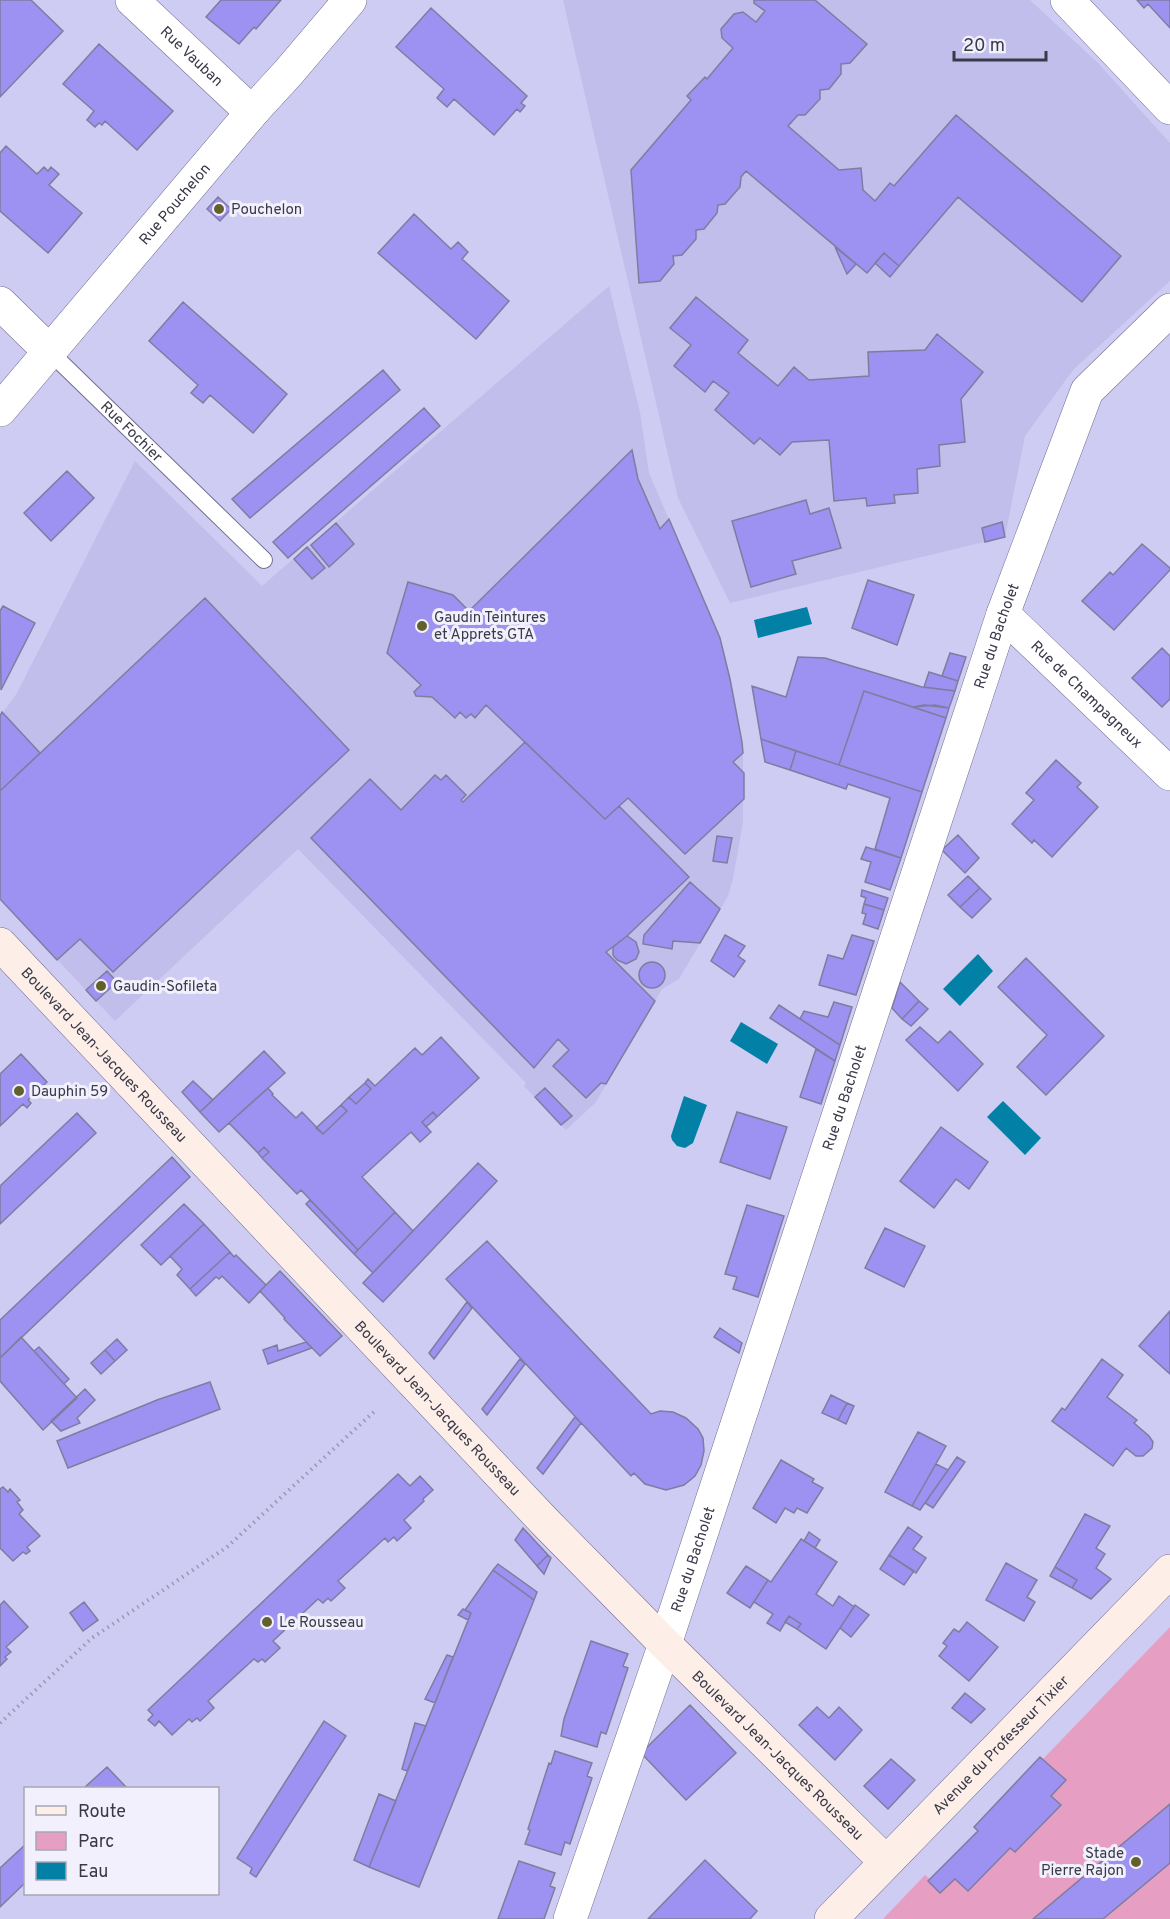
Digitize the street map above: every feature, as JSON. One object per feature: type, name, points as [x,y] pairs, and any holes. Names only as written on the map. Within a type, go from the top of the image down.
[{"type":"main road","name":"Boulevard Jean-Jacques Rousseau","points":[[0,944],[545,1521],[665,1644],[886,1862]]},
{"type":"main road","name":"Avenue du Professeur Tixier","points":[[831,1919],[1170,1571]]},
{"type":"street","name":"Rue Vauban","points":[[132,0],[246,106],[254,110]]},
{"type":"street","name":"Rue Pouchelon","points":[[0,410],[350,0]]},
{"type":"street","points":[[1067,0],[1170,108]]},
{"type":"street","name":"Rue Fochier","points":[[0,303],[50,352]]},
{"type":"street","name":"Rue du Bacholet","points":[[570,1919],[665,1644],[1004,614],[1087,391],[1170,310]]},
{"type":"street","name":"Rue de Champagneux","points":[[1004,614],[1170,774]]},
{"type":"lane","name":"Rue Fochier","points":[[50,352],[264,560]]},
{"type":"path","points":[[0,1723],[93,1638],[227,1547],[377,1409]]},
{"type":"shaded area","points":[[563,0],[1030,0],[1098,63],[1170,143],[1170,281],[1073,370],[1025,436],[1005,537],[730,603],[678,498]]},
{"type":"shaded area","points":[[609,286],[640,412],[649,473],[720,638],[734,698],[743,753],[743,822],[733,879],[728,896],[679,979],[662,989],[596,1102],[566,1130],[524,1086],[526,1083],[298,849],[115,1021],[0,899],[0,716],[17,693],[135,461],[262,586]]},
{"type":"green space","points":[[1170,1627],[1170,1919],[883,1919],[925,1875],[930,1879],[977,1831],[981,1820],[1040,1757],[1043,1759]]},
{"type":"water","points":[[807,607],[812,624],[758,638],[754,620]]},
{"type":"water","points":[[978,954],[993,971],[960,1006],[943,989]]},
{"type":"water","points":[[741,1022],[778,1044],[767,1064],[730,1041]]},
{"type":"water","points":[[684,1096],[707,1105],[693,1143],[685,1148],[677,1146],[671,1136]]},
{"type":"water","points":[[1003,1101],[1041,1138],[1025,1155],[987,1117]]},
{"type":"building","points":[[0,0],[31,0],[63,31],[0,97]]},
{"type":"building","points":[[221,0],[281,0],[256,29],[254,27],[239,44],[206,17]]},
{"type":"building","points":[[754,0],[815,0],[867,44],[850,63],[841,64],[841,74],[829,89],[820,90],[820,99],[805,115],[798,115],[788,126],[839,170],[861,168],[863,190],[875,201],[890,183],[894,186],[956,115],[1121,256],[1082,302],[958,197],[899,266],[884,253],[867,273],[746,171],[741,177],[740,187],[725,204],[718,205],[717,213],[704,229],[696,230],[696,239],[682,255],[673,256],[674,264],[660,281],[639,283],[631,170],[691,100],[687,96],[705,77],[707,79],[733,48],[722,38],[721,29],[734,14],[743,12],[756,22],[765,11],[754,3]]},
{"type":"building","points":[[1137,0],[1170,0],[1170,28],[1148,4],[1144,8]]},
{"type":"building","points":[[431,8],[527,96],[521,103],[525,106],[520,112],[517,109],[494,135],[454,99],[447,107],[437,98],[444,89],[396,47]]},
{"type":"building","points":[[99,44],[173,111],[137,150],[105,121],[102,125],[99,123],[95,127],[87,120],[94,111],[63,84]]},
{"type":"building","points":[[6,146],[37,174],[44,167],[48,171],[51,167],[59,174],[49,185],[82,213],[48,253],[0,211],[0,153]]},
{"type":"building","name":"Pouchelon","points":[[218,197],[231,209],[220,221],[207,209]]},
{"type":"building","points":[[414,214],[451,249],[458,242],[468,252],[462,259],[509,301],[476,339],[378,253]]},
{"type":"building","points":[[835,247],[856,264],[847,274]]},
{"type":"building","points":[[884,253],[899,266],[890,277],[875,263]]},
{"type":"building","points":[[696,297],[748,340],[738,353],[778,386],[794,367],[809,380],[869,376],[868,352],[925,350],[937,334],[983,372],[961,399],[965,442],[939,445],[940,466],[917,469],[918,493],[894,495],[895,503],[867,506],[866,498],[834,501],[829,440],[792,442],[780,455],[760,438],[754,444],[715,410],[729,393],[713,381],[705,392],[674,366],[691,345],[670,328]]},
{"type":"building","points":[[183,302],[287,394],[253,433],[210,395],[203,403],[191,393],[198,385],[149,341]]},
{"type":"building","points":[[383,370],[400,390],[250,518],[232,499]]},
{"type":"building","points":[[424,408],[440,426],[288,558],[273,542]]},
{"type":"building","points":[[632,450],[638,479],[660,529],[669,519],[720,638],[742,742],[743,753],[733,762],[744,773],[744,799],[685,854],[628,798],[605,819],[486,705],[475,718],[471,714],[466,718],[460,712],[455,718],[432,697],[416,696],[414,692],[421,685],[387,653],[408,582],[453,595],[469,611]]},
{"type":"building","points":[[67,471],[94,498],[51,541],[24,513]]},
{"type":"building","points":[[806,500],[810,514],[829,508],[841,548],[792,561],[796,574],[751,587],[732,521]]},
{"type":"building","points":[[1002,522],[1005,537],[985,542],[982,528]]},
{"type":"building","points":[[336,523],[354,544],[329,567],[311,545]]},
{"type":"building","points":[[1142,544],[1170,570],[1114,630],[1082,601],[1110,572],[1113,575]]},
{"type":"building","points":[[307,547],[325,568],[312,579],[294,559]]},
{"type":"building","points":[[868,580],[914,595],[897,645],[852,628]]},
{"type":"building","points":[[205,598],[349,750],[113,972],[80,939],[57,960],[0,899],[0,791]]},
{"type":"building","points":[[3,606],[35,623],[1,690],[0,611]]},
{"type":"building","points":[[1162,648],[1170,656],[1170,699],[1162,707],[1132,678]]},
{"type":"building","points":[[950,653],[966,657],[958,681],[942,676]]},
{"type":"building","points":[[798,657],[825,658],[922,687],[955,691],[949,708],[935,705],[913,707],[864,691],[839,765],[761,739],[752,686],[786,697]]},
{"type":"building","points":[[929,672],[958,681],[955,691],[924,687]]},
{"type":"building","points":[[864,691],[946,718],[922,792],[839,765]]},
{"type":"building","points":[[924,705],[949,708],[946,718],[913,707]]},
{"type":"building","points":[[2,712],[40,753],[0,791],[0,716]]},
{"type":"building","points":[[761,739],[796,751],[790,770],[765,762]]},
{"type":"building","points":[[525,742],[605,819],[619,806],[689,877],[627,936],[606,952],[655,1001],[606,1084],[601,1083],[586,1098],[553,1066],[569,1050],[558,1039],[534,1068],[311,838],[370,779],[401,810],[435,775],[441,780],[446,775],[466,795],[461,800],[463,802]]},
{"type":"building","points":[[796,751],[922,792],[901,858],[875,849],[890,798],[848,784],[846,789],[790,770]]},
{"type":"building","points":[[1056,760],[1081,783],[1077,787],[1098,807],[1052,857],[1034,840],[1032,843],[1012,824],[1034,800],[1026,793]]},
{"type":"building","points":[[958,835],[979,858],[965,873],[942,850]]},
{"type":"building","points":[[717,836],[732,838],[727,863],[713,861]]},
{"type":"building","points":[[866,847],[901,858],[890,890],[865,882],[871,862],[861,859]]},
{"type":"building","points":[[968,876],[980,888],[960,907],[948,895]]},
{"type":"building","points":[[690,882],[720,909],[700,943],[673,941],[672,949],[643,944],[644,935]]},
{"type":"building","points":[[980,888],[991,899],[972,918],[960,907]]},
{"type":"building","points":[[862,890],[888,898],[884,910],[864,904],[866,898],[861,896]]},
{"type":"building","points":[[864,904],[884,910],[878,929],[863,924],[866,914],[862,913]]},
{"type":"building","points":[[725,935],[745,946],[738,956],[745,961],[734,977],[711,961]]},
{"type":"building","points":[[852,935],[874,941],[856,995],[819,985],[828,955],[843,959]]},
{"type":"building","points":[[627,936],[636,942],[639,952],[636,959],[626,964],[617,960],[613,955],[613,947]]},
{"type":"building","points":[[1026,958],[1104,1036],[1046,1095],[1017,1067],[1047,1035],[998,987]]},
{"type":"building","points":[[652,962],[661,966],[665,975],[661,984],[652,988],[643,984],[639,975],[643,966]]},
{"type":"building","name":"Gaudin-Sofileta","points":[[107,971],[117,982],[96,1001],[86,990]]},
{"type":"building","points":[[900,982],[919,1001],[902,1019],[892,1008]]},
{"type":"building","points":[[919,1001],[928,1009],[911,1026],[902,1019]]},
{"type":"building","points":[[834,1002],[852,1007],[840,1045],[800,1019],[804,1011],[828,1017]]},
{"type":"building","points":[[779,1005],[840,1045],[835,1061],[770,1018]]},
{"type":"building","points":[[920,1027],[938,1043],[950,1031],[983,1064],[958,1091],[906,1040]]},
{"type":"building","points":[[441,1037],[479,1078],[437,1117],[433,1112],[422,1122],[431,1132],[420,1142],[411,1132],[362,1177],[395,1212],[358,1250],[301,1190],[297,1194],[262,1158],[269,1152],[264,1147],[258,1153],[229,1123],[268,1088],[272,1095],[296,1118],[302,1112],[323,1134],[347,1111],[341,1105],[349,1097],[356,1104],[371,1089],[365,1083],[368,1079],[375,1086],[415,1048],[422,1055]]},
{"type":"building","points":[[816,1049],[835,1061],[821,1104],[800,1097]]},
{"type":"building","points":[[264,1051],[285,1073],[219,1132],[200,1112]]},
{"type":"building","name":"Dauphin 59","points":[[21,1054],[47,1082],[28,1100],[31,1103],[27,1108],[23,1104],[0,1126],[0,1074]]},
{"type":"building","points":[[193,1081],[213,1100],[200,1112],[182,1092]]},
{"type":"building","points":[[365,1083],[371,1089],[356,1104],[349,1097]]},
{"type":"building","points":[[545,1088],[572,1116],[561,1125],[535,1097]]},
{"type":"building","points":[[341,1105],[347,1111],[323,1134],[316,1128]]},
{"type":"building","points":[[433,1112],[437,1117],[426,1127],[422,1122]]},
{"type":"building","points":[[737,1112],[787,1127],[770,1179],[720,1162]]},
{"type":"building","points":[[77,1113],[96,1133],[0,1224],[0,1186]]},
{"type":"building","points":[[941,1127],[988,1162],[969,1189],[956,1179],[934,1208],[900,1181]]},
{"type":"building","points":[[264,1147],[269,1152],[262,1158],[258,1153]]},
{"type":"building","points":[[172,1157],[190,1177],[0,1358],[0,1320]]},
{"type":"building","points":[[478,1163],[497,1181],[383,1302],[363,1283]]},
{"type":"building","points":[[310,1200],[358,1250],[354,1254],[306,1204]]},
{"type":"building","points":[[184,1204],[204,1224],[161,1265],[141,1245]]},
{"type":"building","points":[[747,1205],[784,1216],[758,1297],[733,1289],[737,1277],[725,1274]]},
{"type":"building","points":[[395,1212],[413,1231],[373,1273],[354,1254]]},
{"type":"building","points":[[204,1224],[230,1252],[190,1289],[177,1275],[182,1269],[170,1256]]},
{"type":"building","points":[[885,1228],[925,1246],[904,1287],[865,1268]]},
{"type":"building","points":[[487,1241],[651,1414],[660,1411],[673,1412],[686,1418],[698,1429],[703,1438],[704,1451],[701,1465],[695,1476],[684,1485],[666,1490],[645,1484],[634,1473],[631,1476],[446,1279]]},
{"type":"building","points":[[230,1252],[234,1257],[236,1255],[266,1285],[249,1303],[222,1276],[219,1279],[216,1277],[196,1296],[190,1289]]},
{"type":"building","points":[[280,1271],[342,1336],[320,1356],[260,1291]]},
{"type":"building","points":[[467,1302],[472,1308],[434,1359],[429,1353]]},
{"type":"building","points":[[1170,1311],[1170,1374],[1139,1346]]},
{"type":"building","points":[[720,1328],[742,1343],[739,1353],[714,1337]]},
{"type":"building","points":[[21,1337],[77,1398],[43,1430],[0,1381],[0,1358]]},
{"type":"building","points":[[117,1339],[127,1350],[115,1361],[105,1350]]},
{"type":"building","points":[[306,1342],[312,1348],[268,1364],[263,1350],[277,1345],[278,1351]]},
{"type":"building","points":[[39,1347],[69,1379],[64,1384],[34,1351]]},
{"type":"building","points":[[105,1350],[115,1361],[101,1374],[91,1363]]},
{"type":"building","points":[[520,1359],[525,1364],[487,1415],[482,1409]]},
{"type":"building","points":[[1102,1359],[1123,1375],[1107,1397],[1137,1420],[1134,1423],[1153,1442],[1152,1448],[1143,1456],[1136,1456],[1126,1448],[1113,1466],[1052,1421],[1062,1408],[1065,1410]]},
{"type":"building","points":[[210,1382],[220,1409],[68,1468],[57,1441],[157,1400]]},
{"type":"building","points":[[85,1389],[95,1400],[77,1418],[80,1423],[61,1431],[51,1421]]},
{"type":"building","points":[[831,1395],[847,1403],[838,1420],[822,1413]]},
{"type":"building","points":[[847,1403],[854,1406],[846,1424],[838,1420]]},
{"type":"building","points":[[575,1417],[581,1423],[543,1474],[537,1468]]},
{"type":"building","points":[[918,1432],[946,1446],[912,1506],[885,1492]]},
{"type":"building","points":[[957,1457],[965,1462],[933,1508],[925,1503]]},
{"type":"building","points":[[781,1460],[814,1479],[812,1482],[823,1488],[807,1513],[797,1508],[794,1513],[785,1508],[776,1523],[753,1508]]},
{"type":"building","points":[[936,1464],[948,1470],[920,1510],[912,1506]]},
{"type":"building","name":"Le Rousseau","points":[[398,1474],[410,1486],[420,1476],[433,1490],[404,1520],[411,1528],[397,1541],[394,1537],[388,1542],[385,1538],[338,1581],[345,1588],[331,1601],[328,1598],[323,1603],[318,1599],[273,1641],[280,1648],[265,1662],[262,1659],[258,1662],[254,1659],[208,1701],[214,1708],[200,1721],[197,1718],[192,1722],[189,1719],[172,1735],[159,1721],[155,1726],[148,1720],[153,1715],[148,1710]]},
{"type":"building","points":[[3,1487],[8,1492],[10,1489],[20,1500],[17,1502],[23,1510],[19,1514],[40,1536],[27,1547],[30,1551],[26,1554],[23,1552],[13,1561],[0,1548],[0,1489]]},
{"type":"building","points":[[1085,1514],[1110,1526],[1096,1548],[1105,1554],[1096,1568],[1111,1579],[1091,1599],[1072,1588],[1077,1580],[1055,1567]]},
{"type":"building","points":[[908,1527],[922,1537],[913,1549],[926,1558],[916,1573],[889,1555]]},
{"type":"building","points":[[523,1528],[548,1555],[537,1566],[515,1540]]},
{"type":"building","points":[[809,1532],[820,1540],[815,1548],[804,1541]]},
{"type":"building","points":[[801,1539],[837,1562],[816,1594],[833,1606],[839,1596],[854,1607],[826,1649],[797,1629],[801,1624],[789,1616],[780,1631],[767,1623],[773,1614],[754,1602],[768,1580],[771,1582]]},
{"type":"building","points":[[548,1555],[551,1558],[544,1574],[537,1566]]},
{"type":"building","points":[[889,1555],[914,1571],[904,1585],[880,1569]]},
{"type":"building","points":[[1006,1563],[1037,1580],[1027,1597],[1035,1602],[1024,1621],[986,1600]]},
{"type":"building","points":[[498,1564],[537,1592],[534,1600],[493,1570]]},
{"type":"building","points":[[746,1566],[768,1580],[750,1608],[727,1593]]},
{"type":"building","points":[[1055,1567],[1077,1580],[1072,1588],[1050,1576]]},
{"type":"building","points":[[493,1570],[534,1600],[419,1887],[369,1867],[471,1613],[465,1610]]},
{"type":"building","points":[[4,1601],[28,1627],[6,1647],[11,1652],[0,1666],[0,1605]]},
{"type":"building","points":[[84,1602],[98,1620],[83,1631],[70,1613]]},
{"type":"building","points":[[855,1605],[869,1615],[851,1637],[840,1628]]},
{"type":"building","points":[[463,1609],[471,1613],[468,1620],[458,1615]]},
{"type":"building","points":[[789,1616],[801,1624],[797,1629],[785,1622]]},
{"type":"building","points":[[967,1622],[998,1647],[969,1681],[939,1656],[947,1646],[943,1643],[954,1629],[959,1632]]},
{"type":"building","points":[[591,1641],[628,1654],[623,1666],[628,1668],[606,1734],[601,1732],[597,1747],[561,1736],[564,1719]]},
{"type":"building","points":[[447,1655],[453,1657],[435,1703],[425,1699]]},
{"type":"building","points":[[965,1693],[985,1709],[971,1723],[952,1708]]},
{"type":"building","points":[[690,1705],[736,1753],[686,1800],[641,1753]]},
{"type":"building","points":[[817,1707],[829,1718],[839,1707],[862,1730],[835,1760],[799,1725]]},
{"type":"building","points":[[324,1721],[346,1736],[256,1877],[250,1873],[252,1868],[237,1858]]},
{"type":"building","points":[[415,1723],[426,1726],[407,1771],[402,1769]]},
{"type":"building","points":[[555,1751],[592,1763],[587,1776],[592,1778],[570,1844],[565,1842],[561,1855],[525,1844],[549,1763],[551,1764]]},
{"type":"building","points":[[1040,1757],[1066,1780],[1051,1796],[1061,1805],[1015,1852],[1010,1848],[968,1891],[955,1879],[940,1893],[928,1881],[978,1831],[974,1827]]},
{"type":"building","points":[[891,1759],[915,1780],[888,1809],[864,1786]]},
{"type":"building","points":[[107,1767],[126,1787],[85,1787]]},
{"type":"building","points":[[379,1794],[396,1801],[369,1867],[354,1860]]},
{"type":"building","name":"Stade Pierre Rajon","points":[[1170,1804],[1170,1863],[1103,1919],[1033,1919]]},
{"type":"building","points":[[24,1846],[24,1884],[0,1907],[0,1868]]},
{"type":"building","points":[[705,1860],[757,1911],[750,1919],[648,1919]]},
{"type":"building","points":[[519,1861],[555,1873],[550,1886],[555,1888],[544,1919],[498,1919]]},
{"type":"place","name":"Pouchelon","points":[[219,209]]},
{"type":"place","name":"Gaudin Teintures et Apprets GTA","points":[[422,626]]},
{"type":"place","name":"Gaudin-Sofileta","points":[[101,986]]},
{"type":"place","name":"Dauphin 59","points":[[19,1091]]},
{"type":"place","name":"Le Rousseau","points":[[267,1622]]},
{"type":"place","name":"Stade Pierre Rajon","points":[[1136,1862]]}]
